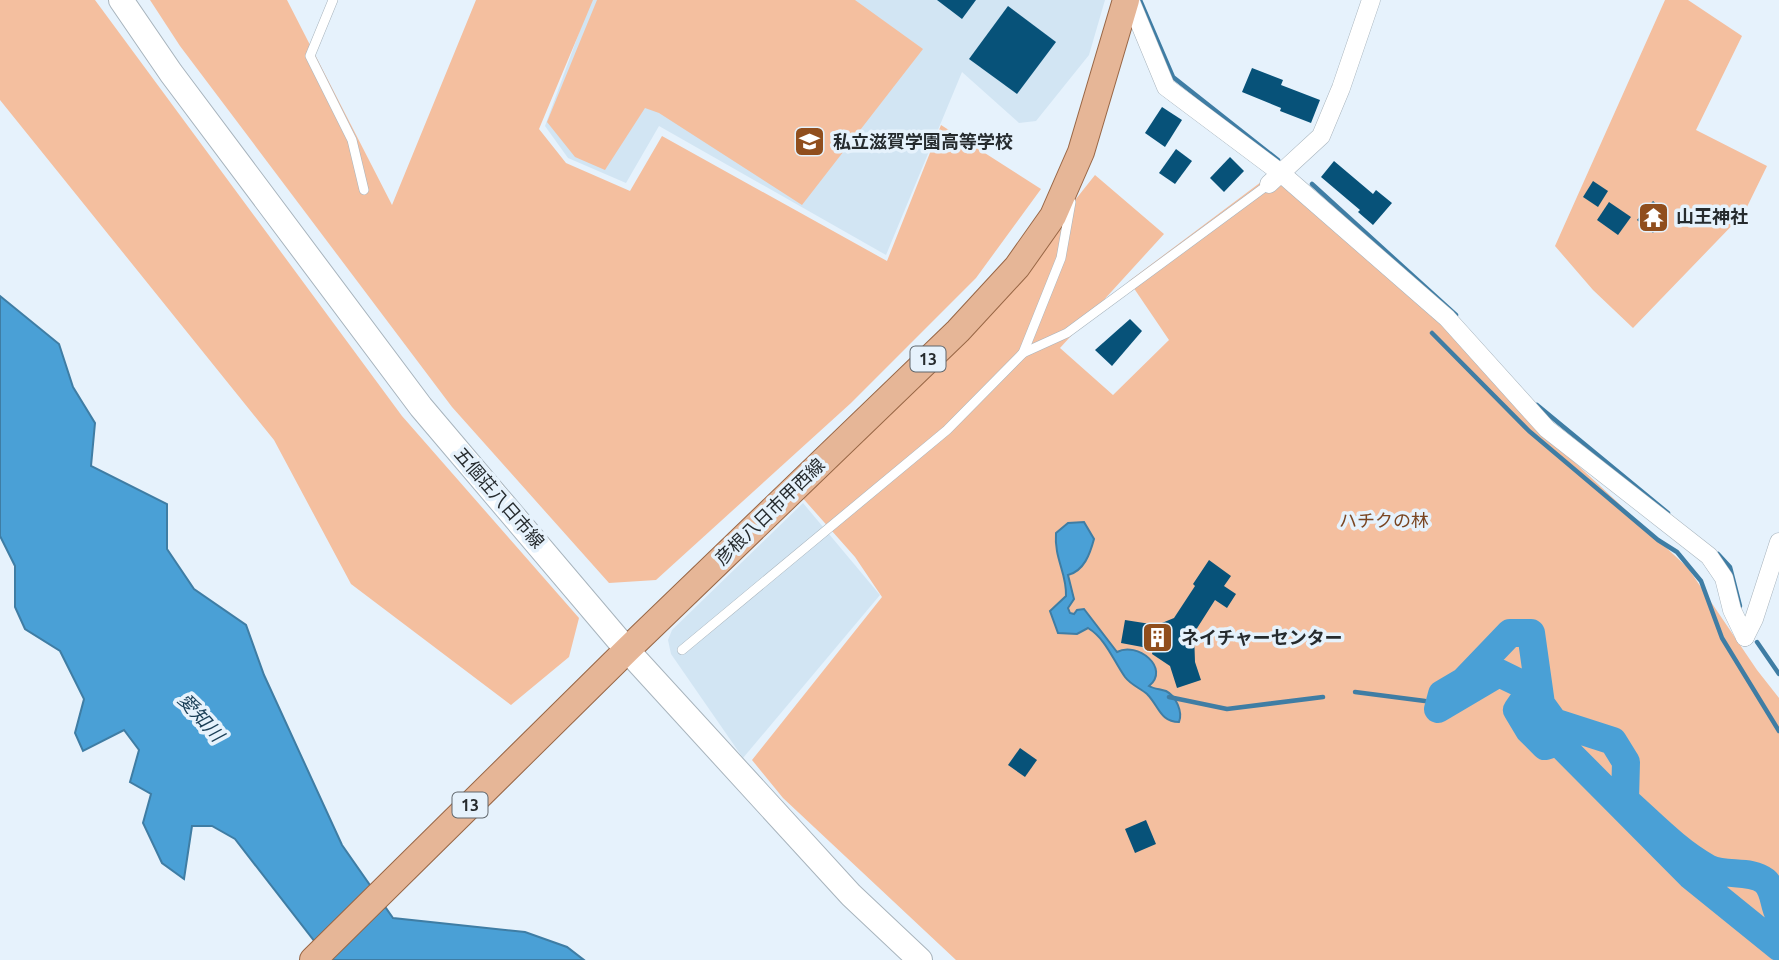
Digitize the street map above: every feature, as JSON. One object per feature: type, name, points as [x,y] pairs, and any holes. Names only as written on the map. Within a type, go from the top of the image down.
[{"type":"main road","name":"五個荘八日市線","points":[[121,0],[171,73],[421,407],[627,650],[842,885],[920,960]]},
{"type":"main road","name":"彦根八日市甲西線","points":[[313,960],[627,650],[948,341],[1017,267],[1053,216],[1081,152],[1128,0]]},
{"type":"street","points":[[1128,0],[1166,87],[1447,318],[1547,429],[1709,556],[1724,578],[1732,610],[1745,637],[1754,619],[1779,542]]},
{"type":"street","points":[[1275,179],[1321,136],[1341,89],[1371,0]]},
{"type":"lane","points":[[333,0],[310,56],[352,140],[364,190]]},
{"type":"lane","points":[[682,650],[947,430],[1023,352],[1060,258],[1081,152]]},
{"type":"lane","points":[[1023,352],[1067,334],[1275,179]]},
{"type":"shaded area","name":"私立滋賀学園高等学校","points":[[591,0],[1105,0],[1089,55],[1036,121],[1019,123],[962,72],[886,255],[659,126],[626,183],[568,158],[545,126]]},
{"type":"shaded area","points":[[803,503],[880,595],[743,758],[671,654],[668,640],[672,630]]},
{"type":"green space","points":[[0,0],[95,0],[402,416],[579,618],[569,657],[511,705],[351,584],[274,440],[0,100]]},
{"type":"green space","points":[[150,0],[287,0],[392,205],[476,0],[593,0],[539,129],[566,163],[630,191],[662,136],[887,261],[941,125],[1041,189],[976,278],[851,403],[656,580],[609,583],[452,407],[180,46]]},
{"type":"green space","points":[[597,0],[855,0],[923,49],[802,205],[659,113],[645,108],[605,170],[575,157],[547,122]]},
{"type":"green space","points":[[1665,0],[1688,0],[1742,36],[1696,130],[1767,166],[1744,213],[1633,328],[1593,290],[1555,246]]},
{"type":"green space","name":"ハチクの林","points":[[1273,173],[1407,287],[1525,416],[1688,568],[1779,698],[1779,960],[956,960],[783,798],[752,760],[882,597],[855,557],[800,495],[1002,292],[1095,175],[1164,234],[1060,348],[1113,395],[1169,340],[1129,281]]},
{"type":"water","name":"愛知川","points":[[0,296],[59,344],[73,387],[95,423],[91,466],[167,504],[167,549],[194,589],[246,625],[264,675],[342,845],[393,918],[525,932],[567,947],[584,960],[329,960],[235,839],[212,826],[192,826],[184,879],[162,863],[143,823],[151,794],[130,782],[139,750],[124,730],[83,751],[75,733],[84,699],[60,651],[25,629],[15,607],[15,566],[0,536]]},
{"type":"water","points":[[1084,522],[1094,539],[1082,566],[1068,575],[1074,599],[1068,608],[1070,613],[1084,609],[1117,652],[1134,650],[1149,658],[1156,672],[1155,679],[1149,686],[1166,691],[1176,700],[1179,722],[1164,716],[1147,694],[1127,680],[1104,644],[1088,628],[1077,634],[1058,633],[1050,611],[1066,596],[1056,533],[1068,523]]},
{"type":"building","points":[[937,0],[976,0],[962,19]]},
{"type":"building","points":[[1008,6],[1056,42],[1017,94],[969,59]]},
{"type":"building","points":[[1252,68],[1283,80],[1281,85],[1320,100],[1311,123],[1242,92]]},
{"type":"building","points":[[1162,107],[1182,120],[1165,147],[1145,133]]},
{"type":"building","points":[[1176,149],[1192,161],[1175,184],[1159,173]]},
{"type":"building","points":[[1230,157],[1244,171],[1224,192],[1210,178]]},
{"type":"building","points":[[1334,161],[1373,194],[1376,190],[1392,203],[1373,225],[1358,212],[1360,210],[1321,177]]},
{"type":"building","points":[[1593,181],[1608,191],[1598,207],[1583,197]]},
{"type":"building","name":"山王神社","points":[[1653,201],[1668,214],[1653,233],[1637,220]]},
{"type":"building","points":[[1609,202],[1631,217],[1618,235],[1597,220]]},
{"type":"building","points":[[1130,319],[1142,331],[1112,366],[1095,350]]},
{"type":"building","name":"ネイチャーセンター","points":[[1209,560],[1231,576],[1224,586],[1236,594],[1227,608],[1215,600],[1194,633],[1195,662],[1201,680],[1177,688],[1170,666],[1152,654],[1153,649],[1121,643],[1125,620],[1157,625],[1174,618]]},
{"type":"building","points":[[1020,748],[1037,760],[1025,777],[1008,765]]},
{"type":"building","points":[[1146,820],[1156,844],[1135,853],[1125,829]]},
{"type":"waterway","points":[[1140,0],[1173,77],[1278,160]]},
{"type":"waterway","points":[[1312,184],[1456,315]]},
{"type":"waterway","points":[[1432,333],[1529,431],[1658,540],[1677,552],[1701,581],[1722,638],[1779,731]]},
{"type":"waterway","points":[[1537,405],[1668,513]]},
{"type":"waterway","points":[[1718,554],[1730,567],[1740,606]]},
{"type":"waterway","points":[[1779,915],[1771,889],[1765,881],[1752,875],[1708,868],[1675,845],[1625,800],[1626,762],[1613,741],[1554,722],[1541,704],[1531,633],[1510,633],[1464,681],[1442,694],[1438,709],[1499,673],[1522,684],[1528,694],[1517,710],[1529,730],[1545,746],[1558,742],[1690,875],[1779,947]]},
{"type":"waterway","points":[[1757,642],[1779,674]]},
{"type":"waterway","points":[[1355,692],[1425,701]]},
{"type":"waterway","points":[[1169,697],[1227,709],[1323,697]]},
{"type":"place","name":"私立滋賀学園高等学校","points":[[810,142]]},
{"type":"place","name":"山王神社","points":[[1653,217]]},
{"type":"place","name":"ネイチャーセンター","points":[[1158,638]]}]
